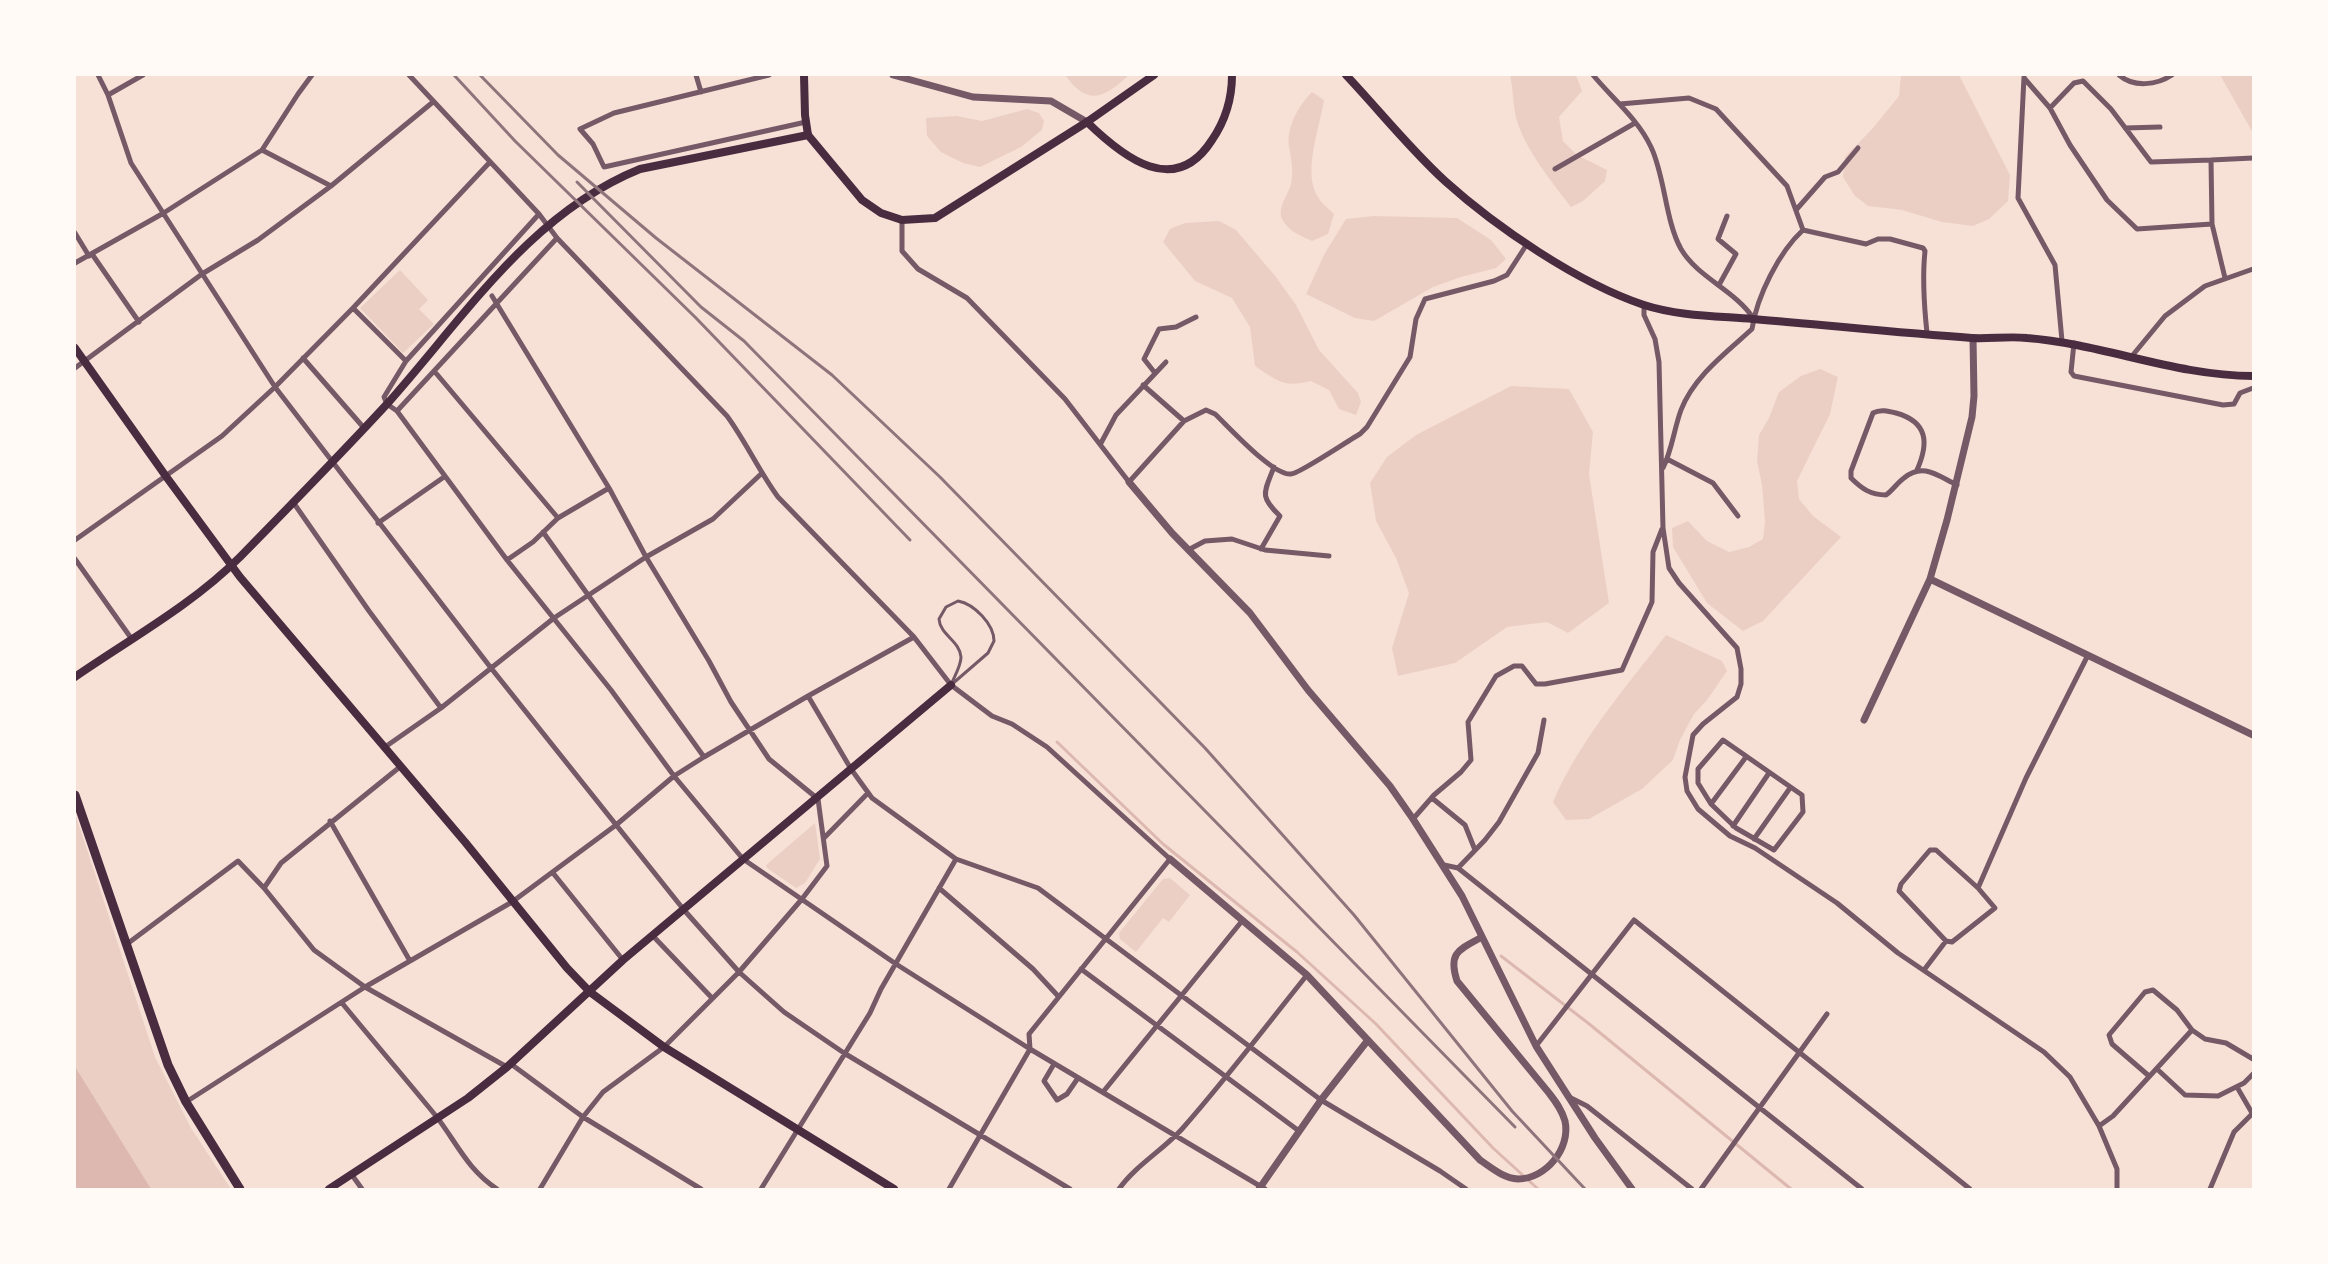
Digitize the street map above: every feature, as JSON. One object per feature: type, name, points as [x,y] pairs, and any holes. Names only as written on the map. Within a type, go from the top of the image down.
[{"type":"highway","points":[[75,795],[168,1065],[186,1102],[240,1189]]},
{"type":"main road","points":[[804,75],[808,135],[862,200],[881,213],[902,220],[935,218],[1087,123],[1155,75]]},
{"type":"main road","points":[[1087,123],[1137,163],[1163,170],[1187,166],[1203,155],[1216,135],[1228,109],[1232,75]]},
{"type":"main road","points":[[1346,75],[1443,180],[1486,215],[1527,244],[1590,281],[1644,305],[1693,314],[1973,338],[2062,341],[2177,368],[2231,376],[2253,376]]},
{"type":"main road","points":[[75,677],[178,608],[231,565],[387,404],[515,255],[542,228],[614,179],[640,169],[808,135]]},
{"type":"main road","points":[[75,348],[231,565],[590,992],[664,1047],[894,1189]]},
{"type":"main road","points":[[329,1189],[468,1098],[509,1066],[623,960],[742,859],[818,800],[851,769],[951,685]]},
{"type":"street","points":[[98,75],[108,95],[131,163],[275,387],[491,668],[684,910],[739,972],[784,1012],[844,1053],[1070,1189]]},
{"type":"street","points":[[108,95],[143,75]]},
{"type":"street","points":[[75,263],[162,214],[262,150],[312,75]]},
{"type":"street","points":[[409,75],[539,214],[557,237],[727,416],[743,438],[761,474],[778,497],[914,637],[951,685],[992,716],[1012,724],[1047,747],[1170,859],[1307,975],[1480,1161],[1500,1175],[1518,1179],[1537,1174],[1552,1163],[1562,1150],[1566,1123],[1560,1108],[1457,981],[1453,967],[1454,958],[1460,949],[1482,938]]},
{"type":"street","points":[[696,75],[700,92]]},
{"type":"street","points":[[769,75],[614,113],[580,129],[593,144],[604,167],[806,122]]},
{"type":"street","points":[[893,75],[973,97],[1051,101],[1087,123]]},
{"type":"street","points":[[1593,75],[1635,123],[1651,146],[1681,248],[1693,264],[1746,308],[1754,319]]},
{"type":"street","points":[[2119,75],[2134,84],[2148,84],[2172,75]]},
{"type":"street","points":[[2024,77],[2050,108],[2070,145],[2107,200],[2137,230],[2212,224]]},
{"type":"street","points":[[2024,77],[2018,198],[2055,265],[2062,341]]},
{"type":"street","points":[[2050,108],[2073,83],[2083,81],[2111,109],[2151,162],[2253,158]]},
{"type":"street","points":[[1620,105],[1689,98],[1716,109],[1787,186],[1803,230]]},
{"type":"street","points":[[75,368],[202,274],[258,240],[331,186],[433,102]]},
{"type":"street","points":[[1555,169],[1635,123]]},
{"type":"street","points":[[2125,128],[2160,127]]},
{"type":"street","points":[[1796,210],[1825,177],[1838,172],[1858,148]]},
{"type":"street","points":[[262,150],[331,186]]},
{"type":"street","points":[[2211,160],[2212,224],[2225,278]]},
{"type":"street","points":[[75,540],[222,436],[275,387],[353,308],[490,162]]},
{"type":"street","points":[[539,214],[406,361],[384,397],[387,404],[397,411],[444,477],[674,777],[742,859],[896,964],[1030,1049],[1262,1188],[1321,1100],[1368,1040]]},
{"type":"street","points":[[1719,285],[1736,254],[1718,239],[1727,216]]},
{"type":"street","points":[[902,220],[902,251],[918,269],[967,298],[1065,399],[1129,482],[1188,550],[1250,613],[1308,690],[1390,786],[1444,865],[1536,1046],[1632,1189]]},
{"type":"street","points":[[1661,471],[1667,459],[1682,409],[1692,389],[1715,363],[1752,329],[1773,268],[1788,244],[1803,230]]},
{"type":"street","points":[[1803,230],[1866,244],[1878,239],[1890,239],[1923,248],[1925,251],[1923,299],[1928,333]]},
{"type":"street","points":[[75,233],[139,322]]},
{"type":"street","points":[[397,411],[557,237]]},
{"type":"street","points":[[1129,482],[1184,421],[1206,410],[1215,414],[1283,473],[1293,474],[1360,434],[1367,427],[1410,357],[1416,318],[1425,298],[1494,281],[1507,275],[1527,244]]},
{"type":"street","points":[[2132,356],[2164,316],[2205,286],[2253,269]]},
{"type":"street","points":[[492,296],[609,488],[646,557],[731,702],[769,759],[818,800],[827,866],[802,900],[739,972],[664,1047],[603,1092],[583,1117],[540,1189]]},
{"type":"street","points":[[1644,305],[1644,315],[1655,339],[1659,362],[1663,528],[1669,568],[1679,583],[1737,648],[1741,669],[1741,684],[1737,697],[1693,735],[1685,777],[1687,791],[1698,809],[1730,836],[1749,845],[1837,903],[1898,952],[2044,1052],[2070,1077],[2099,1126],[2117,1169],[2117,1189]]},
{"type":"street","points":[[353,308],[406,361]]},
{"type":"street","points":[[1155,373],[1144,359],[1159,329],[1176,327],[1196,317]]},
{"type":"street","points":[[1864,720],[1930,579],[1957,485],[1972,417],[1973,338]]},
{"type":"street","points":[[2074,343],[2071,372],[2074,376],[2223,405],[2234,404],[2240,393],[2253,388]]},
{"type":"street","points":[[303,358],[364,428]]},
{"type":"street","points":[[1101,443],[1116,415],[1166,362]]},
{"type":"street","points":[[435,372],[558,518]]},
{"type":"street","points":[[1143,385],[1184,421]]},
{"type":"street","points":[[1917,470],[1924,455],[1925,446],[1919,426],[1913,419],[1896,413],[1878,410],[1872,413],[1851,471],[1851,478],[1867,492],[1886,495],[1902,479],[1917,470],[1924,470],[1957,485]]},
{"type":"street","points":[[1667,459],[1713,483],[1738,516]]},
{"type":"street","points":[[1262,549],[1280,516],[1266,503],[1265,495],[1274,467]]},
{"type":"street","points":[[385,747],[441,708],[554,618],[646,557],[713,519],[761,474]]},
{"type":"street","points":[[378,523],[444,477]]},
{"type":"street","points":[[507,560],[533,542],[558,518],[609,488]]},
{"type":"street","points":[[293,502],[441,708]]},
{"type":"street","points":[[1413,819],[1471,760],[1468,722],[1496,676],[1514,666],[1522,666],[1536,684],[1545,684],[1622,669],[1652,602],[1653,552],[1663,528]]},
{"type":"street","points":[[543,532],[704,757]]},
{"type":"street","points":[[1188,550],[1205,541],[1232,539],[1262,549],[1329,556]]},
{"type":"street","points":[[75,559],[131,638]]},
{"type":"street","points":[[1930,579],[2253,735]]},
{"type":"street","points":[[186,1102],[365,987],[512,902],[616,825],[674,777],[704,757],[914,637]]},
{"type":"street","points":[[1978,888],[2026,778],[2088,655]]},
{"type":"street","points":[[808,696],[851,769],[872,798],[956,859],[1038,888],[1321,1100],[1466,1189]]},
{"type":"street","points":[[1458,868],[1499,822],[1538,753],[1544,720]]},
{"type":"street","points":[[1723,740],[1769,773],[1802,795],[1803,812],[1774,850],[1733,826],[1711,804],[1698,783],[1698,769],[1723,740]]},
{"type":"street","points":[[1711,804],[1746,757]]},
{"type":"street","points":[[264,888],[281,863],[330,821],[401,766]]},
{"type":"street","points":[[1733,826],[1769,773]]},
{"type":"street","points":[[1749,845],[1790,788]]},
{"type":"street","points":[[824,838],[868,793]]},
{"type":"street","points":[[1432,798],[1465,825],[1475,850]]},
{"type":"street","points":[[330,821],[410,961]]},
{"type":"street","points":[[1930,850],[1936,850],[1978,888],[1995,908],[1952,942],[1946,941],[1899,891],[1901,884],[1930,850]]},
{"type":"street","points":[[761,1189],[870,1012],[956,859]]},
{"type":"street","points":[[949,1189],[1030,1049],[1029,1034],[1170,859]]},
{"type":"street","points":[[127,944],[238,861],[264,888],[315,951],[365,987],[509,1066],[583,1117],[701,1189]]},
{"type":"street","points":[[1444,865],[1458,868],[1862,1189]]},
{"type":"street","points":[[553,873],[623,960]]},
{"type":"street","points":[[939,888],[1033,969],[1058,996]]},
{"type":"street","points":[[1536,1046],[1634,920],[1970,1189]]},
{"type":"street","points":[[1102,1092],[1242,921]]},
{"type":"street","points":[[653,936],[712,998]]},
{"type":"street","points":[[1924,970],[1946,941]]},
{"type":"street","points":[[1081,969],[1299,1131]]},
{"type":"street","points":[[1119,1189],[1128,1177],[1175,1136],[1307,975]]},
{"type":"street","points":[[2149,1076],[2112,1044],[2109,1035],[2145,992],[2153,990],[2177,1010],[2192,1030],[2205,1039],[2226,1043],[2253,1059]]},
{"type":"street","points":[[342,1003],[438,1118],[468,1165],[497,1189]]},
{"type":"street","points":[[1701,1189],[1827,1014]]},
{"type":"street","points":[[2099,1126],[2113,1116],[2192,1030]]},
{"type":"street","points":[[1054,1064],[1044,1081],[1057,1100],[1067,1094],[1078,1078]]},
{"type":"street","points":[[2157,1069],[2185,1095],[2218,1096],[2237,1087],[2253,1074]]},
{"type":"street","points":[[2210,1189],[2234,1132],[2253,1113],[2237,1087]]},
{"type":"street","points":[[1569,1097],[1587,1106],[1692,1189]]},
{"type":"street","points":[[352,1175],[362,1189]]},
{"type":"lane","points":[[958,601],[971,606],[988,624],[994,641],[988,652],[951,685],[961,655],[959,649],[942,630],[939,619],[946,607],[958,601]]},
{"type":"shaded area","points":[[1065,75],[1129,75],[1112,89],[1096,96],[1081,92]]},
{"type":"shaded area","points":[[1510,75],[1576,75],[1582,91],[1559,117],[1563,141],[1577,155],[1607,170],[1605,181],[1583,201],[1571,207],[1532,153],[1516,118]]},
{"type":"shaded area","points":[[1901,75],[1959,75],[2010,175],[2008,201],[1989,219],[1973,226],[1942,222],[1902,210],[1868,206],[1855,196],[1843,177],[1845,157],[1899,96]]},
{"type":"shaded area","points":[[2220,75],[2253,75],[2253,133]]},
{"type":"shaded area","points":[[1312,92],[1324,100],[1312,163],[1313,187],[1320,200],[1334,214],[1328,234],[1312,241],[1291,230],[1282,219],[1281,210],[1292,179],[1289,139],[1292,124],[1302,103]]},
{"type":"shaded area","points":[[1027,109],[1039,113],[1044,121],[1042,130],[1021,147],[980,167],[963,163],[941,152],[927,136],[926,118],[957,116],[982,121]]},
{"type":"shaded area","points":[[1373,216],[1457,218],[1491,240],[1506,259],[1496,268],[1433,287],[1374,321],[1355,318],[1306,294],[1325,253],[1346,219]]},
{"type":"shaded area","points":[[1219,221],[1236,230],[1276,277],[1296,305],[1319,350],[1358,393],[1361,402],[1356,415],[1339,409],[1329,390],[1311,381],[1294,384],[1281,382],[1255,366],[1250,327],[1232,298],[1195,281],[1163,242],[1170,229],[1185,223]]},
{"type":"shaded area","points":[[400,270],[428,300],[419,309],[434,324],[403,353],[360,308]]},
{"type":"shaded area","points":[[1820,369],[1838,377],[1830,414],[1797,481],[1799,499],[1813,516],[1841,537],[1763,621],[1743,631],[1707,603],[1673,547],[1672,528],[1688,521],[1707,541],[1729,552],[1749,547],[1763,539],[1765,521],[1757,461],[1759,435],[1769,418],[1779,392],[1801,376]]},
{"type":"shaded area","points":[[1511,386],[1569,389],[1593,432],[1589,474],[1609,603],[1568,633],[1547,622],[1507,627],[1455,663],[1398,676],[1392,648],[1409,593],[1396,558],[1376,521],[1370,483],[1387,457],[1416,435]]},
{"type":"shaded area","points":[[1666,635],[1722,661],[1727,671],[1694,714],[1680,740],[1673,760],[1642,789],[1589,819],[1566,820],[1553,802],[1563,780],[1589,737]]},
{"type":"shaded area","points":[[75,813],[155,1057],[191,1128],[231,1189],[75,1189]]},
{"type":"shaded area","points":[[815,823],[820,859],[805,883],[796,888],[766,865]]},
{"type":"shaded area","points":[[1170,878],[1190,895],[1169,922],[1163,918],[1136,952],[1120,939],[1119,933],[1163,879]]},
{"type":"shaded area","points":[[75,1066],[77,1070],[151,1189],[75,1189]]},
{"type":"waterway","points":[[1057,742],[1163,844],[1297,952],[1376,1024],[1493,1148],[1538,1189]]},
{"type":"waterway","points":[[1501,956],[1588,1023],[1791,1189]]},
{"type":"railway","points":[[454,75],[515,141],[696,318],[910,540]]},
{"type":"railway","points":[[480,75],[558,155],[656,238],[832,375],[940,477],[1205,748],[1354,915],[1512,1111],[1585,1189]]},
{"type":"railway","points":[[577,182],[701,307],[744,341],[1515,1127]]}]
